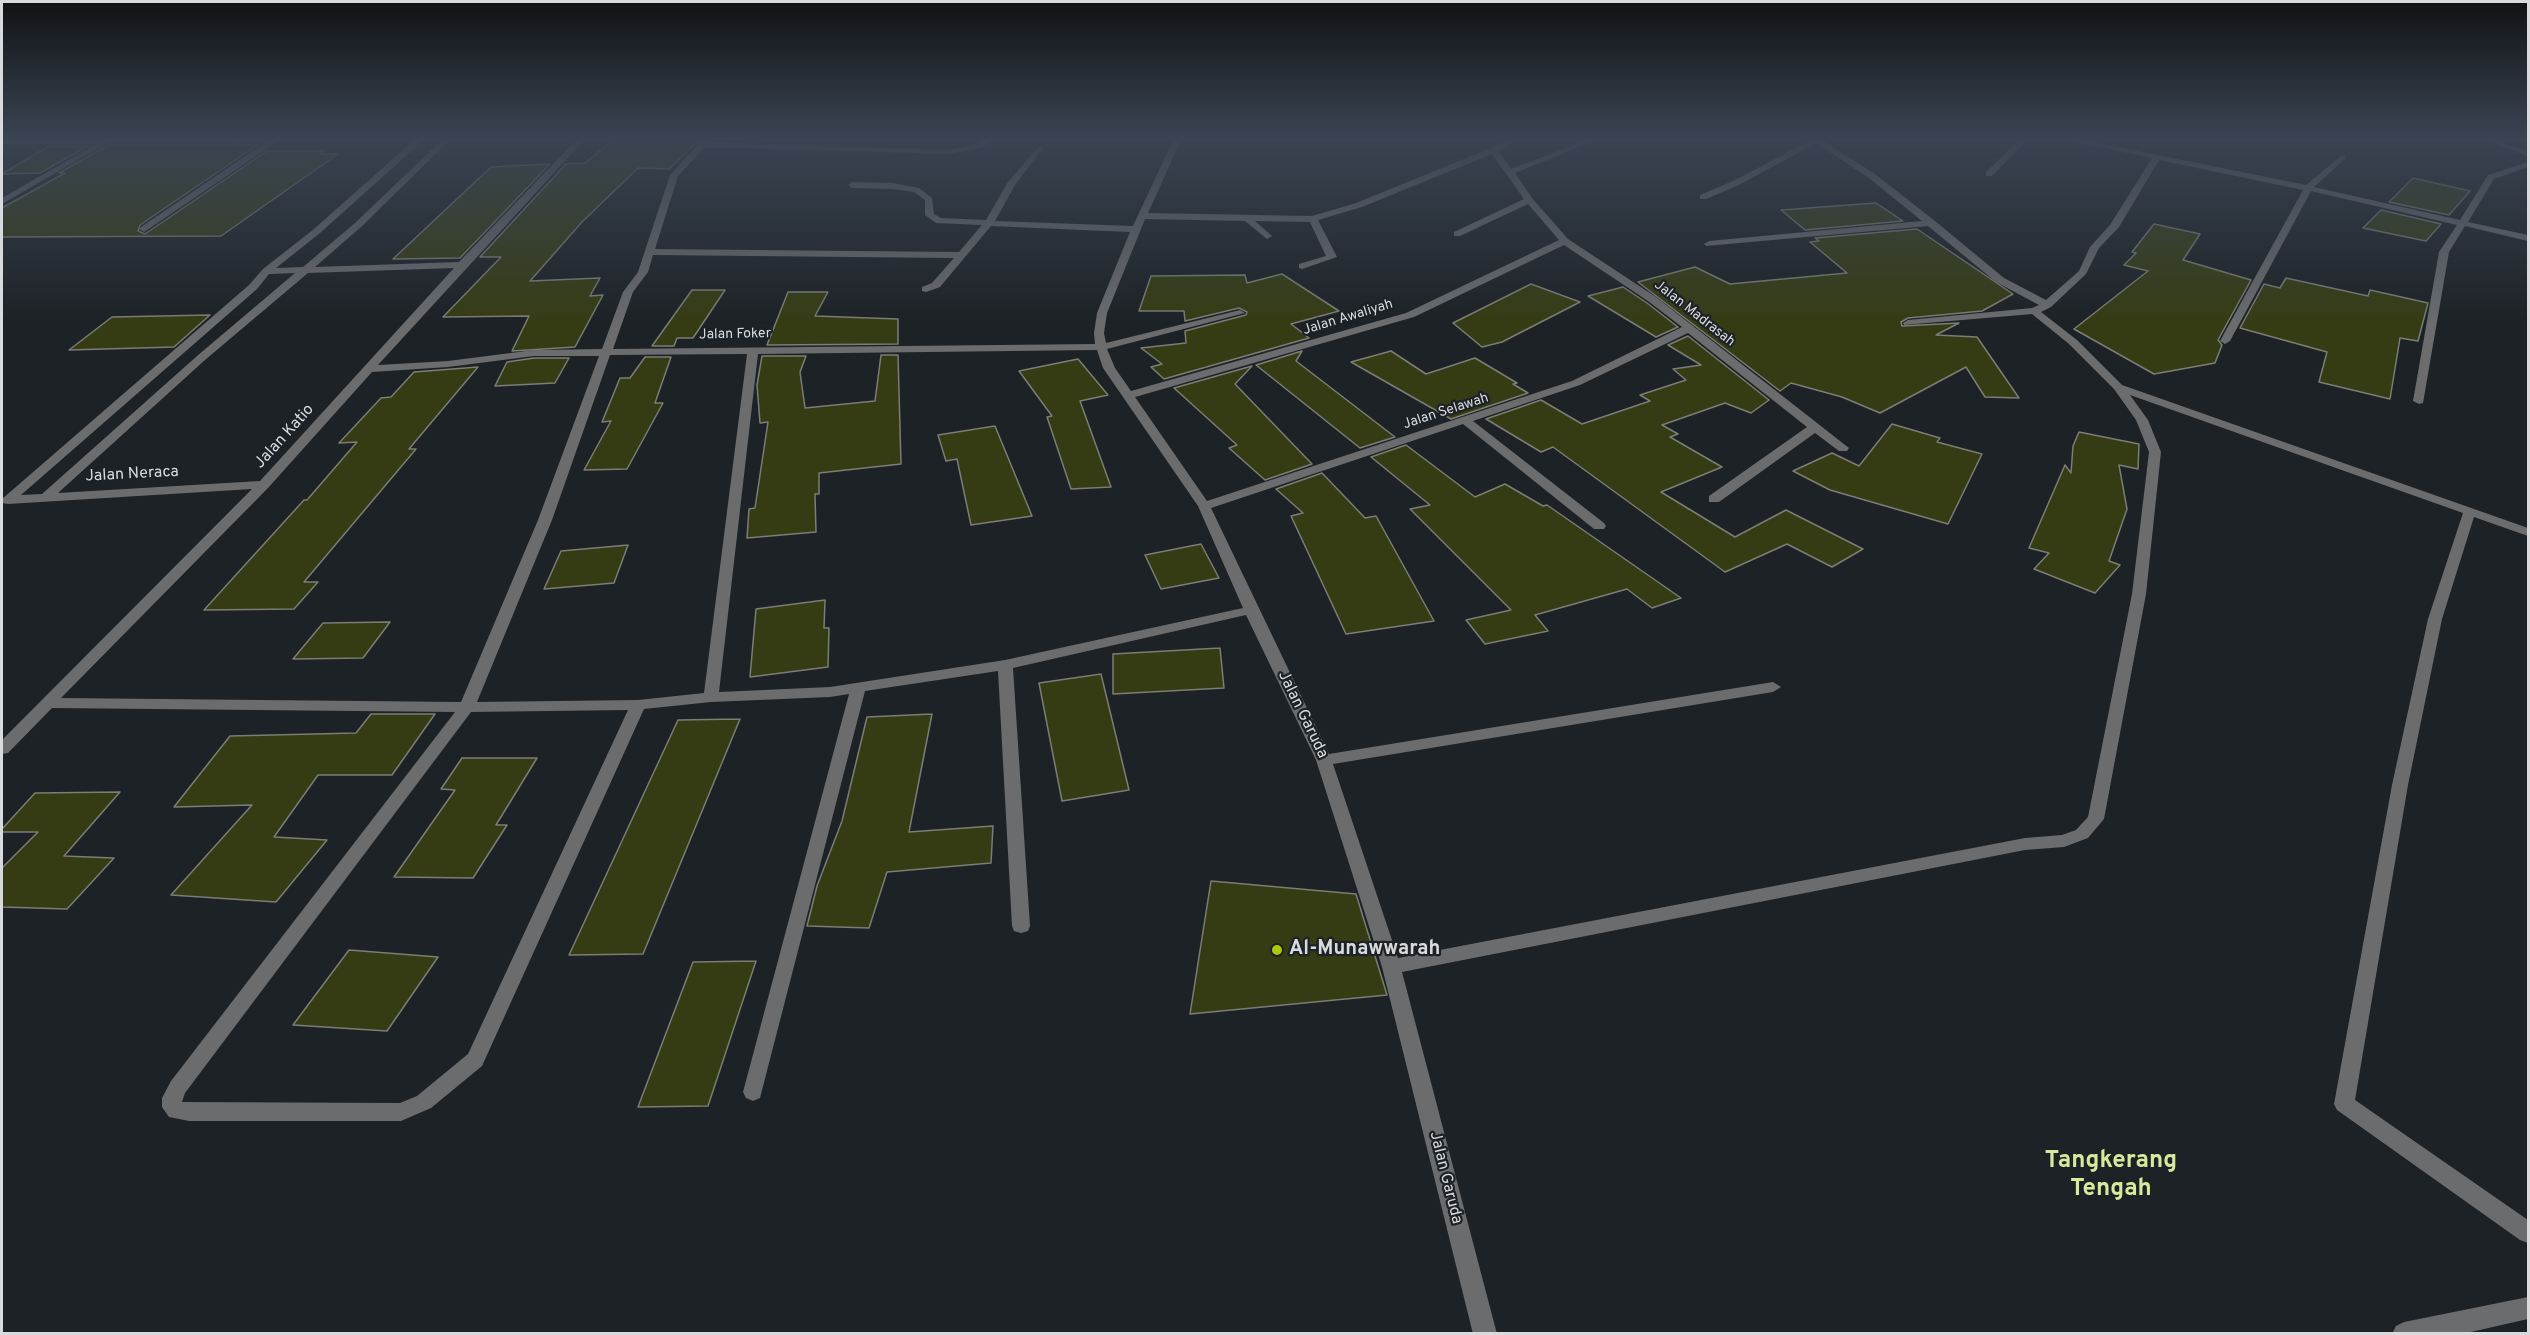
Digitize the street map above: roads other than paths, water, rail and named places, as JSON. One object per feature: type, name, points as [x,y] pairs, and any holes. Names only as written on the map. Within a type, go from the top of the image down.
[{"type":"street","points":[[144,229],[186,200]]},
{"type":"street","points":[[5,500],[253,287],[266,271],[317,231],[350,200]]},
{"type":"street","points":[[46,497],[170,385],[358,225],[383,200]]},
{"type":"street","name":"Jalan Katio","points":[[4,744],[264,484],[523,200]]},
{"type":"street","points":[[638,705],[475,1060],[424,1102],[401,1112],[176,1111],[171,1103],[178,1086],[467,707],[545,520],[628,292],[643,272],[666,200]]},
{"type":"street","points":[[929,200],[929,212],[933,219],[988,224],[1313,219],[1371,200]]},
{"type":"street","points":[[926,288],[936,285],[962,255],[988,224],[1002,200]]},
{"type":"street","name":"Jalan Garuda","points":[[1149,200],[1102,313],[1099,333],[1101,347],[1108,368],[1129,395],[1204,506],[1251,610],[1324,760],[1391,966],[1485,1334]]},
{"type":"street","points":[[1457,234],[1528,200]]},
{"type":"street","name":"Jalan Madrasah","points":[[1529,200],[1565,241],[1653,299],[1843,448]]},
{"type":"street","points":[[1391,966],[2025,844],[2064,841],[2082,834],[2096,819],[2139,594],[2155,452],[2142,420],[2118,387],[2041,308],[2000,280],[1903,200]]},
{"type":"street","points":[[1908,322],[2041,308],[2083,272],[2095,247],[2114,228],[2131,200]]},
{"type":"street","points":[[2225,341],[2301,200]]},
{"type":"street","points":[[2362,200],[2529,238]]},
{"type":"street","points":[[2419,401],[2444,252],[2477,200]]},
{"type":"street","points":[[1302,266],[1332,257],[1313,219]]},
{"type":"street","points":[[1249,220],[1267,236]]},
{"type":"street","points":[[1708,244],[1932,223]]},
{"type":"street","name":"Jalan Awaliyah","points":[[1129,395],[1410,315],[1565,241]]},
{"type":"street","points":[[649,252],[962,255]]},
{"type":"street","points":[[266,271],[462,265]]},
{"type":"street","name":"Jalan Foker","points":[[370,369],[448,364],[534,353],[1101,347],[1240,313]]},
{"type":"street","name":"Jalan Selawah","points":[[1204,506],[1576,383],[1689,328]]},
{"type":"street","points":[[711,697],[753,350]]},
{"type":"street","points":[[137,386],[170,385]]},
{"type":"street","points":[[2118,387],[2529,532]]},
{"type":"street","points":[[1466,421],[1599,526]]},
{"type":"street","points":[[1714,499],[1815,428]]},
{"type":"street","name":"Jalan Neraca","points":[[5,500],[264,484]]},
{"type":"street","points":[[2470,511],[2435,619],[2400,785],[2344,1104],[2529,1233]]},
{"type":"street","points":[[46,703],[467,707],[638,705],[711,697],[858,690],[1005,664],[1251,610]]},
{"type":"street","points":[[1005,664],[1021,926]]},
{"type":"street","points":[[1324,760],[1773,687]]},
{"type":"street","points":[[753,1092],[858,690]]},
{"type":"street","points":[[2404,1334],[2529,1308]]},
{"type":"place","name":"Al-Munawwarah","points":[[1277,950]]},
{"type":"district","name":"Tangkerang Tengah","points":[[2111,1176]]}]
